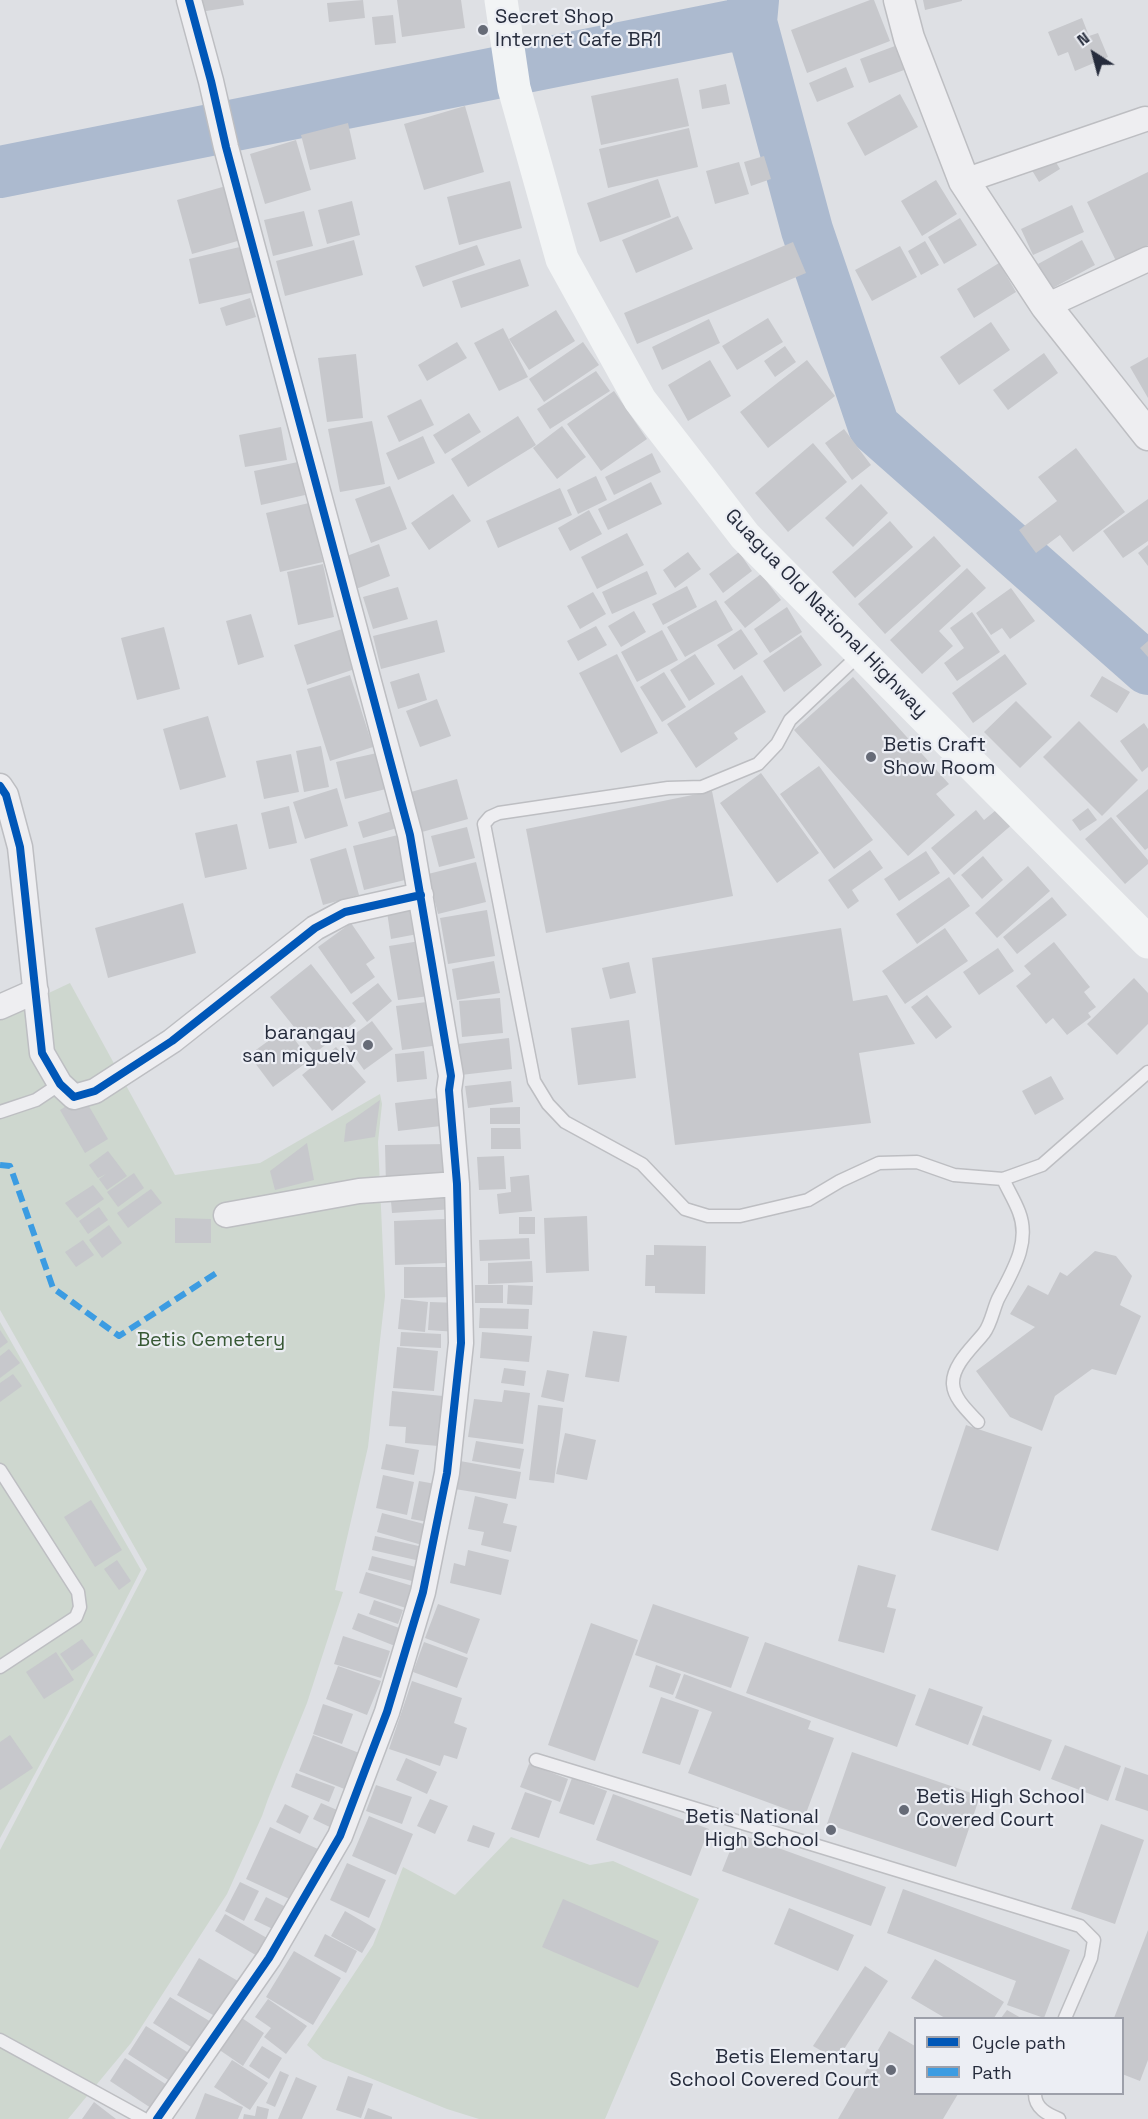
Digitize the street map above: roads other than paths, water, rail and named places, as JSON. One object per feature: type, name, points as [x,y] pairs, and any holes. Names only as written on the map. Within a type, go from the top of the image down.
[{"type":"main road","name":"Guagua Old National Highway","points":[[502,5],[514,88],[562,259],[640,400],[745,536],[1148,942]]},
{"type":"street","points":[[157,2119],[268,1958],[340,1836],[387,1712],[423,1592],[447,1473],[461,1343],[457,1184],[449,1090],[451,1077],[410,835],[226,147],[189,0]]},
{"type":"street","points":[[898,0],[909,38],[964,181],[1046,306],[1148,435]]},
{"type":"street","points":[[964,181],[1145,119]]},
{"type":"street","points":[[1046,306],[1148,259]]},
{"type":"street","points":[[0,786],[6,795],[10,850],[36,991],[42,1053],[60,1084],[74,1097],[95,1091],[172,1041],[315,928],[345,912],[421,895]]},
{"type":"street","points":[[0,1007],[36,991]]},
{"type":"street","points":[[226,1215],[359,1191],[457,1184]]},
{"type":"lane","points":[[861,653],[790,720],[777,744],[758,764],[702,787],[668,788],[499,813],[490,817],[484,824],[534,1082],[548,1104],[565,1122],[642,1164],[685,1209],[708,1216],[740,1216],[808,1200],[840,1181],[879,1164],[917,1162],[954,1175],[1003,1179],[1042,1165],[1148,1072]]},
{"type":"lane","points":[[0,1112],[36,1101],[60,1084]]},
{"type":"lane","points":[[978,1422],[961,1404],[953,1386],[954,1378],[963,1359],[986,1331],[1015,1267],[1024,1236],[1020,1213],[1003,1179]]},
{"type":"lane","points":[[0,1470],[78,1592],[80,1607],[76,1617],[0,1667]]},
{"type":"lane","points":[[536,1760],[1080,1926],[1094,1940],[1093,1949],[1066,2017]]},
{"type":"lane","points":[[0,2040],[144,2119]]},
{"type":"lane","points":[[1035,2095],[1039,2107],[1059,2119]]},
{"type":"waterway","points":[[753,0],[751,22],[807,230],[874,427],[1148,669]]},
{"type":"waterway","points":[[0,172],[751,22]]},
{"type":"place","name":"Secret Shop Internet Cafe BR1","points":[[483,30]]},
{"type":"place","name":"Betis Craft Show Room","points":[[871,757]]},
{"type":"place","name":"barangay san miguelv","points":[[368,1045]]},
{"type":"place","name":"Betis High School Covered Court","points":[[904,1810]]},
{"type":"place","name":"Betis National High School","points":[[831,1830]]},
{"type":"place","name":"Betis Elementary School Covered Court","points":[[891,2070]]},
{"type":"park label","name":"Betis Cemetery","points":[[211,1341]]}]
